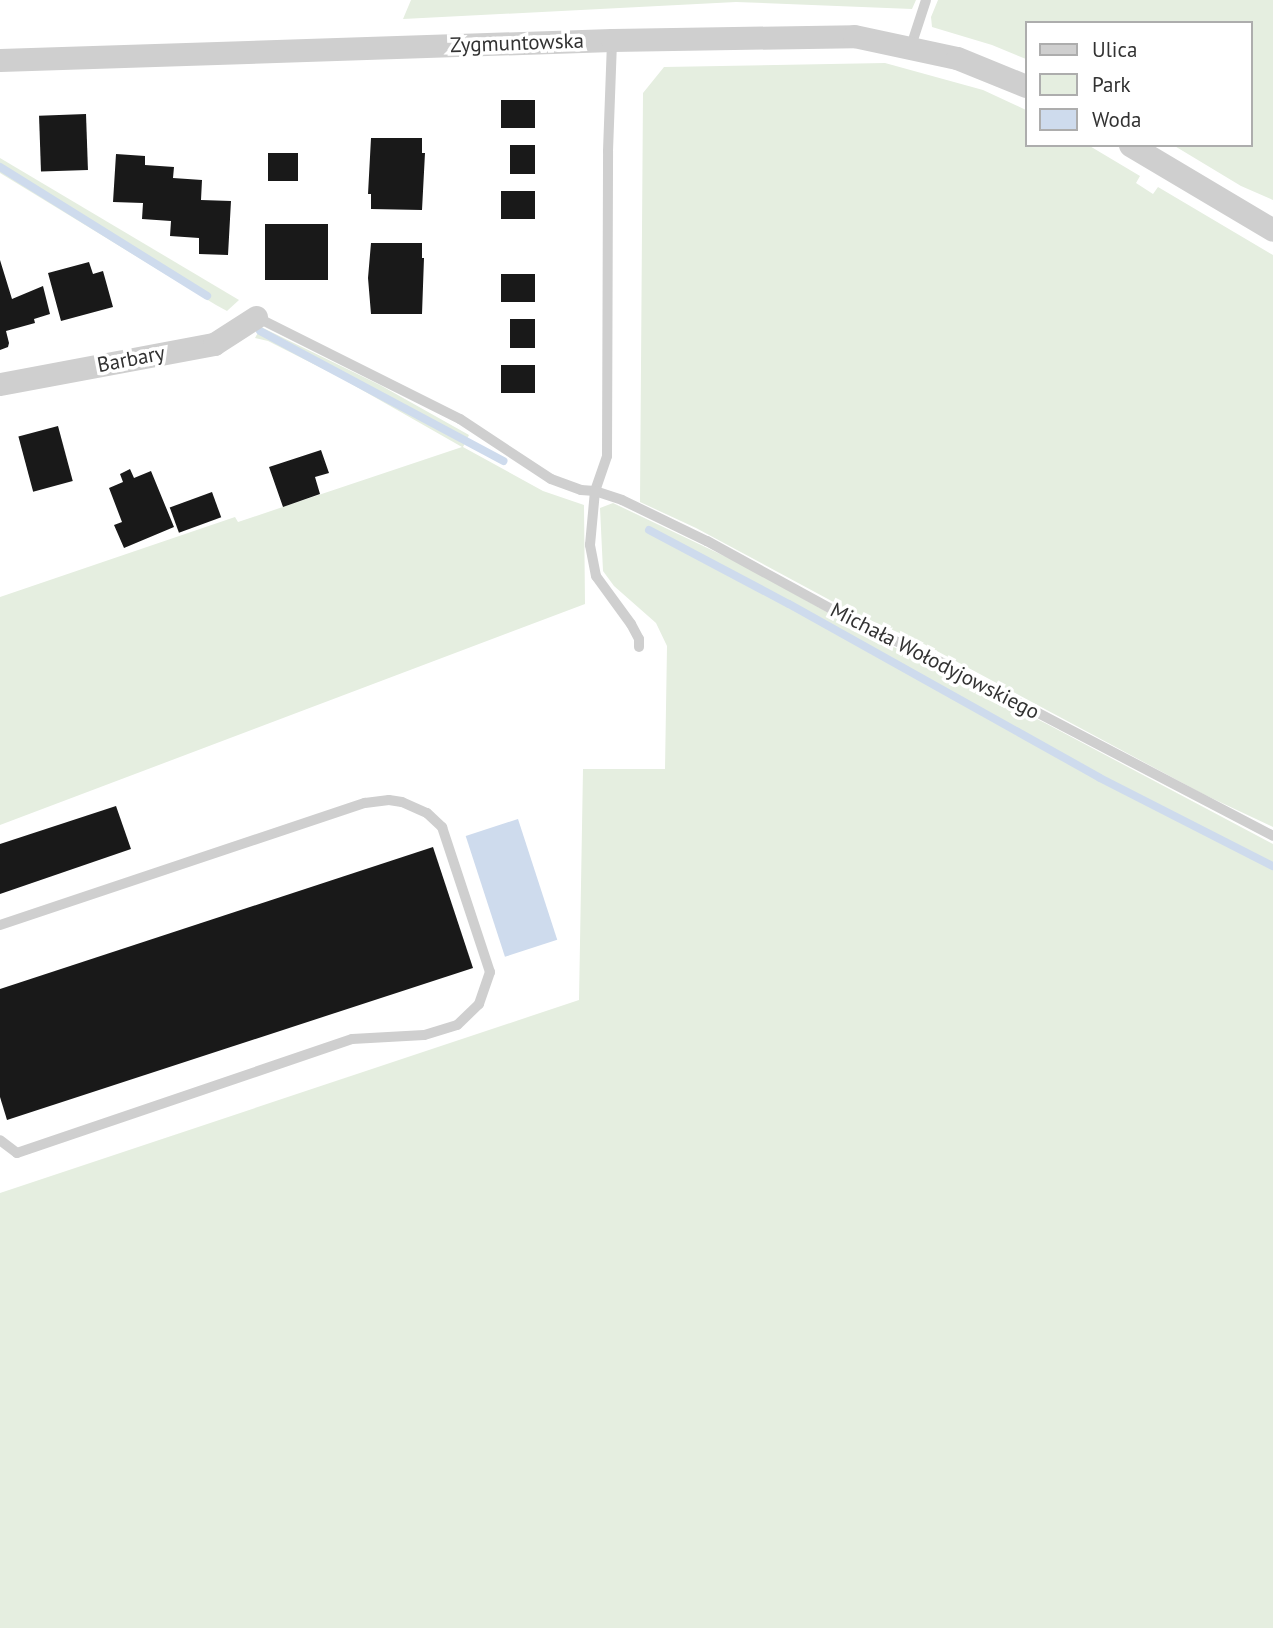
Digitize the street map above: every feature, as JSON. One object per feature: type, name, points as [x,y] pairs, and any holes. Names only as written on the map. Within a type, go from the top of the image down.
[{"type":"street","name":"Zygmuntowska","points":[[0,61],[612,40],[854,36],[911,46],[995,71],[1024,85]]},
{"type":"street","points":[[1132,147],[1269,226]]},
{"type":"street","name":"Barbary","points":[[0,384],[214,344],[256,317]]},
{"type":"lane","points":[[911,46],[926,0]]},
{"type":"lane","points":[[612,40],[608,162],[607,456],[594,491],[590,545],[596,576],[631,624],[639,639],[639,648]]},
{"type":"lane","name":"Michała Wołodyjowskiego","points":[[256,317],[460,419],[551,479],[622,500],[707,541],[864,627],[931,657],[1273,836]]},
{"type":"lane","points":[[0,925],[365,803],[389,800],[402,802],[426,813],[442,827],[490,972],[479,1004],[457,1025],[424,1035],[352,1039],[18,1153],[0,1140]]},
{"type":"green space","points":[[411,0],[916,0],[912,9],[736,2],[403,19]]},
{"type":"green space","points":[[938,0],[1273,0],[1273,200],[1241,186],[1176,147],[1252,147],[1252,21],[1024,21],[1024,58],[992,45],[932,27],[931,17]]},
{"type":"green space","points":[[885,63],[983,90],[1024,109],[1024,147],[1091,147],[1140,176],[1136,183],[1153,194],[1158,187],[1273,255],[1273,827],[1205,795],[922,643],[852,612],[696,528],[640,502],[643,93],[664,67]]},
{"type":"green space","points":[[0,158],[239,300],[227,311],[216,305],[0,173]]},
{"type":"green space","points":[[261,327],[380,385],[469,435],[463,447],[543,491],[584,505],[585,604],[0,825],[0,597],[235,517],[238,522],[462,447],[341,378],[268,341],[255,338]]},
{"type":"green space","points":[[613,503],[743,565],[850,625],[1047,724],[1273,844],[1273,1628],[0,1628],[0,1193],[579,1000],[583,769],[665,769],[667,646],[656,623],[614,586],[603,571],[600,508]]},
{"type":"water","points":[[518,819],[557,940],[505,957],[466,836]]},
{"type":"building","points":[[501,100],[535,100],[535,128],[501,128]]},
{"type":"building","points":[[86,114],[88,170],[41,172],[39,116]]},
{"type":"building","points":[[371,138],[422,138],[422,153],[425,153],[422,210],[371,209],[371,194],[368,194]]},
{"type":"building","points":[[510,145],[535,145],[535,174],[510,174]]},
{"type":"building","points":[[268,153],[298,153],[298,181],[268,181]]},
{"type":"building","points":[[116,154],[145,156],[145,165],[174,167],[173,178],[202,180],[201,200],[231,201],[228,255],[199,254],[199,238],[170,236],[171,221],[142,219],[143,203],[113,202]]},
{"type":"building","points":[[501,191],[535,191],[535,219],[501,219]]},
{"type":"building","points":[[265,224],[328,224],[328,280],[265,280]]},
{"type":"building","points":[[371,243],[422,243],[422,314],[371,314],[368,278]]},
{"type":"building","points":[[0,260],[12,299],[43,286],[50,314],[34,319],[35,323],[6,331],[8,347],[0,350]]},
{"type":"building","points":[[89,262],[93,274],[103,271],[113,307],[61,321],[48,273]]},
{"type":"building","points":[[501,274],[535,274],[535,302],[501,302]]},
{"type":"building","points":[[510,319],[535,319],[535,348],[510,348]]},
{"type":"building","points":[[501,365],[535,365],[535,393],[501,393]]},
{"type":"building","points":[[58,426],[73,481],[33,492],[18,437]]},
{"type":"building","points":[[321,450],[329,473],[315,477],[320,494],[283,507],[269,467]]},
{"type":"building","points":[[130,469],[134,478],[151,471],[174,527],[124,548],[114,525],[122,522],[109,488],[123,482],[120,474]]},
{"type":"building","points":[[212,492],[221,517],[179,533],[170,507]]},
{"type":"building","points":[[116,806],[131,849],[0,894],[0,844]]},
{"type":"building","points":[[433,847],[473,968],[7,1120],[0,1097],[0,989]]},
{"type":"waterway","points":[[0,167],[207,296]]},
{"type":"waterway","points":[[260,331],[503,461]]},
{"type":"waterway","points":[[649,530],[789,604],[1100,778],[1273,866]]}]
